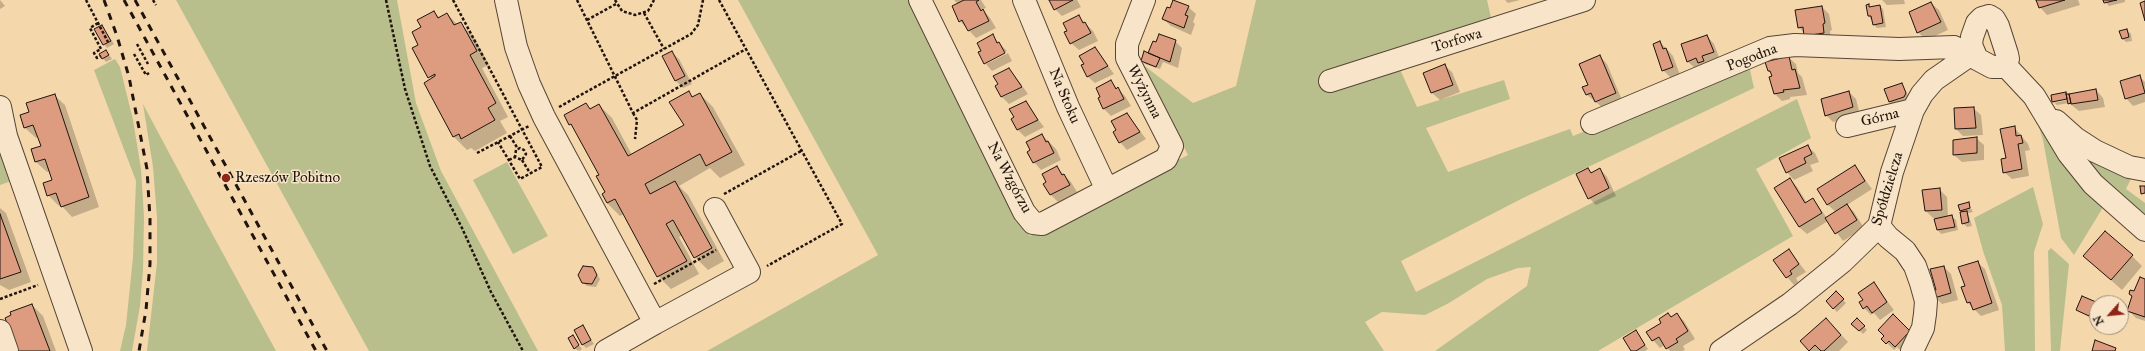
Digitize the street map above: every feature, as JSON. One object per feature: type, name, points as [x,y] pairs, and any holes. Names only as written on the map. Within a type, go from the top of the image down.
[{"type":"street","points":[[506,0],[516,48],[529,84],[544,117],[655,323]]},
{"type":"street","name":"Na Wzgórzu","points":[[920,0],[1024,212],[1033,223],[1042,224],[1166,159]]},
{"type":"street","name":"Na Stoku","points":[[1024,0],[1068,107],[1107,190]]},
{"type":"street","name":"Wyżynna","points":[[1144,0],[1127,44],[1127,58],[1172,146],[1166,159]]},
{"type":"street","name":"Torfowa","points":[[1330,81],[1584,0]]},
{"type":"street","points":[[1969,55],[1974,30],[1977,23],[1988,8]]},
{"type":"street","points":[[1988,8],[1998,26],[2008,54],[2006,65],[2034,96],[2047,114],[2069,154],[2093,184],[2145,230]]},
{"type":"street","name":"Pogodna","points":[[1592,123],[1770,48],[1795,45],[1899,49],[1954,47],[1992,67],[2006,65]]},
{"type":"street","name":"Spółdzielcza","points":[[1722,350],[1790,304],[1842,262],[1879,226],[1892,172],[1913,110],[1922,94],[1934,80],[1969,55]]},
{"type":"street","points":[[0,108],[6,136],[81,351]]},
{"type":"street","name":"Górna","points":[[1847,126],[1913,110]]},
{"type":"street","points":[[2047,114],[2075,138],[2096,151],[2129,166],[2145,170]]},
{"type":"street","points":[[606,351],[748,272],[715,209]]},
{"type":"street","points":[[1879,226],[1888,237],[1905,251],[1915,266],[1922,282],[1926,301],[1926,314],[1923,328],[1912,351]]},
{"type":"street","points":[[0,331],[7,351]]},
{"type":"path","points":[[86,0],[108,42]]},
{"type":"path","points":[[153,0],[156,5]]},
{"type":"path","points":[[386,0],[405,89],[430,166],[462,228],[491,292],[523,351]]},
{"type":"path","points":[[453,0],[542,167],[520,180],[498,142]]},
{"type":"path","points":[[577,0],[637,120],[635,139]]},
{"type":"path","points":[[615,0],[616,4],[622,11],[635,15],[644,13],[652,5],[654,0]]},
{"type":"path","points":[[556,101],[560,108],[614,76],[691,34],[698,25],[703,0]]},
{"type":"path","points":[[719,0],[842,224],[766,267]]},
{"type":"path","points":[[587,20],[616,4]]},
{"type":"path","points":[[644,13],[664,49]]},
{"type":"path","points":[[98,23],[90,28],[102,48],[94,53],[97,58],[101,56]]},
{"type":"path","points":[[137,44],[148,64]]},
{"type":"path","points":[[633,113],[746,49]]},
{"type":"path","points":[[134,54],[146,75],[149,73]]},
{"type":"path","points":[[477,153],[523,129]]},
{"type":"path","points":[[510,136],[518,149]]},
{"type":"path","points":[[518,149],[522,148],[526,152]]},
{"type":"path","points":[[522,160],[526,156],[526,152],[532,148]]},
{"type":"path","points":[[515,157],[515,152],[518,149]]},
{"type":"path","points":[[728,192],[801,151]]},
{"type":"path","points":[[509,160],[515,157],[522,160],[530,173]]},
{"type":"path","points":[[652,285],[732,242]]},
{"type":"path","points":[[0,299],[40,284]]},
{"type":"green space","points":[[176,0],[397,0],[416,103],[441,171],[538,351],[369,351]]},
{"type":"green space","points":[[738,0],[909,0],[1030,236],[1188,155],[1142,64],[1193,103],[1236,86],[1256,0],[1487,0],[1493,26],[1398,65],[1417,107],[1504,80],[1510,99],[1426,128],[1448,172],[1570,129],[1573,136],[1749,65],[1754,88],[1523,198],[1401,261],[1416,292],[1797,99],[1811,138],[1756,169],[1793,236],[1598,351],[1435,351],[1527,286],[1531,267],[1518,268],[1487,279],[1449,303],[1425,315],[1382,312],[1365,322],[1384,351],[707,351],[878,255]]},
{"type":"green space","points":[[115,59],[120,67],[133,120],[141,169],[144,217],[143,270],[140,306],[132,351],[120,351],[126,325],[133,257],[136,181],[94,70]]},
{"type":"green space","points":[[143,104],[276,351],[147,351],[157,263],[157,218],[153,167]]},
{"type":"green space","points":[[2043,117],[2105,204],[2074,255],[2061,238],[2043,140],[2038,124]]},
{"type":"green space","points":[[0,124],[17,179],[0,185]]},
{"type":"green space","points":[[2073,140],[2134,172],[2126,189],[2145,203],[2145,221],[2103,190]]},
{"type":"green space","points":[[507,162],[548,236],[513,254],[473,180]]},
{"type":"green space","points":[[2033,187],[2043,224],[2034,252],[2035,351],[2005,351],[2002,305],[1983,251],[1974,218]]},
{"type":"green space","points":[[2051,248],[2069,264],[2060,351],[2051,351],[2048,251]]},
{"type":"building","points":[[964,0],[979,0],[976,2],[981,11],[983,9],[989,21],[968,31],[962,20],[959,22],[952,6]]},
{"type":"building","points":[[1049,0],[1073,0],[1054,10]]},
{"type":"building","points":[[1173,0],[1189,6],[1185,15],[1188,16],[1184,28],[1162,19],[1167,7],[1170,8]]},
{"type":"building","points":[[2036,0],[2065,0],[2039,8]]},
{"type":"building","points":[[2103,0],[2117,0],[2104,3]]},
{"type":"building","points":[[2145,1],[2145,21],[2140,3]]},
{"type":"building","points":[[1931,2],[1941,22],[1917,33],[1909,12]]},
{"type":"building","points":[[1869,4],[1869,7],[1880,5],[1883,23],[1873,25],[1871,16],[1868,16],[1866,5]]},
{"type":"building","points":[[1822,6],[1825,23],[1823,24],[1824,33],[1804,36],[1803,27],[1798,28],[1795,10]]},
{"type":"building","points":[[434,11],[438,18],[447,13],[454,25],[461,22],[477,51],[470,55],[496,103],[488,108],[495,120],[461,139],[459,134],[453,137],[424,83],[435,76],[435,74],[428,78],[412,48],[418,45],[412,32],[421,27],[417,20]]},
{"type":"building","points":[[1079,15],[1091,33],[1070,44],[1064,32],[1067,31],[1063,23]]},
{"type":"building","points":[[102,25],[111,41],[103,45],[94,29]]},
{"type":"building","points":[[2127,29],[2129,37],[2122,39],[2119,31]]},
{"type":"building","points":[[993,34],[997,43],[999,42],[1005,53],[984,64],[978,52],[981,51],[977,43]]},
{"type":"building","points":[[1159,34],[1176,40],[1170,62],[1148,53],[1153,41],[1156,42]]},
{"type":"building","points":[[1707,35],[1714,52],[1702,56],[1704,61],[1698,63],[1696,58],[1687,62],[1681,44]]},
{"type":"building","points":[[1660,41],[1663,49],[1666,48],[1673,67],[1662,71],[1653,44]]},
{"type":"building","points":[[1095,47],[1108,66],[1087,77],[1081,65],[1084,64],[1079,56]]},
{"type":"building","points":[[106,50],[109,55],[102,59],[99,54]]},
{"type":"building","points":[[672,51],[685,76],[675,81],[662,56]]},
{"type":"building","points":[[1144,51],[1160,58],[1156,67],[1141,61]]},
{"type":"building","points":[[1600,55],[1616,93],[1595,102],[1591,93],[1586,95],[1582,87],[1588,85],[1579,64]]},
{"type":"building","points":[[1789,56],[1792,70],[1795,69],[1800,88],[1783,90],[1784,92],[1774,94],[1769,77],[1772,76],[1770,71],[1768,71],[1765,62]]},
{"type":"building","points":[[1445,64],[1453,85],[1431,93],[1423,73]]},
{"type":"building","points":[[1009,68],[1022,87],[1001,97],[995,86],[998,84],[993,76]]},
{"type":"building","points":[[2140,75],[2145,93],[2125,99],[2120,81]]},
{"type":"building","points":[[1111,80],[1116,89],[1118,87],[1124,99],[1103,109],[1098,98],[1100,97],[1096,88]]},
{"type":"building","points":[[1902,83],[1906,93],[1904,97],[1889,102],[1884,89]]},
{"type":"building","points":[[2096,89],[2098,100],[2071,104],[2069,94]]},
{"type":"building","points":[[689,91],[692,97],[700,93],[732,152],[706,166],[700,154],[645,184],[650,194],[675,181],[712,248],[694,258],[673,220],[666,224],[687,261],[657,277],[615,199],[607,203],[602,194],[605,192],[596,176],[599,175],[571,124],[569,125],[564,115],[586,103],[590,109],[599,104],[628,156],[684,125],[669,102]]},
{"type":"building","points":[[1849,91],[1853,107],[1825,116],[1821,99]]},
{"type":"building","points":[[2066,92],[2067,99],[2052,102],[2051,95]]},
{"type":"building","points":[[55,94],[89,197],[61,207],[56,193],[47,196],[43,183],[52,180],[45,159],[35,162],[31,149],[41,146],[33,125],[24,128],[20,115],[29,112],[26,103]]},
{"type":"building","points":[[2066,94],[2069,94],[2071,103],[2068,104]]},
{"type":"building","points":[[1026,101],[1038,120],[1017,130],[1011,119],[1014,117],[1009,109]]},
{"type":"building","points":[[1974,107],[1976,128],[1955,129],[1954,108]]},
{"type":"building","points":[[1127,113],[1140,132],[1119,143],[1113,132],[1116,130],[1111,121]]},
{"type":"building","points":[[2015,126],[2016,136],[2021,135],[2023,143],[2018,144],[2022,169],[2003,173],[2001,159],[2006,158],[2000,129]]},
{"type":"building","points":[[1042,134],[1046,142],[1048,141],[1054,153],[1033,163],[1027,152],[1030,150],[1026,142]]},
{"type":"building","points":[[1977,137],[1977,153],[1953,155],[1953,140]]},
{"type":"building","points":[[1808,145],[1812,154],[1804,158],[1806,163],[1786,173],[1779,158]]},
{"type":"building","points":[[1855,165],[1865,181],[1827,205],[1817,189]]},
{"type":"building","points":[[1057,166],[1062,175],[1064,174],[1070,185],[1050,195],[1043,184],[1046,182],[1042,174]]},
{"type":"building","points":[[1588,168],[1591,173],[1600,168],[1609,188],[1588,199],[1576,174]]},
{"type":"building","points":[[1790,178],[1805,203],[1813,198],[1822,213],[1799,227],[1774,188]]},
{"type":"building","points":[[2140,186],[2145,186],[2145,193],[2141,194]]},
{"type":"building","points":[[1940,188],[1942,210],[1925,211],[1922,190]]},
{"type":"building","points":[[1969,202],[1970,208],[1960,211],[1958,205]]},
{"type":"building","points":[[1847,204],[1857,220],[1835,234],[1825,218]]},
{"type":"building","points":[[1967,211],[1969,222],[1962,224],[1960,212]]},
{"type":"building","points":[[0,214],[21,272],[0,279]]},
{"type":"building","points":[[1952,215],[1955,227],[1937,230],[1934,219]]},
{"type":"building","points":[[2105,231],[2133,255],[2111,280],[2083,256]]},
{"type":"building","points":[[1789,249],[1799,264],[1790,271],[1792,274],[1786,278],[1773,260]]},
{"type":"building","points":[[1978,261],[1992,303],[1973,310],[1970,302],[1967,303],[1961,287],[1965,286],[1958,267]]},
{"type":"building","points":[[583,266],[593,267],[597,275],[592,284],[582,283],[578,275]]},
{"type":"building","points":[[1944,266],[1951,293],[1934,298],[1932,291],[1936,290],[1930,269]]},
{"type":"building","points":[[2140,277],[2145,279],[2145,317],[2129,312],[2129,305],[2132,296],[2129,294],[2130,290],[2134,291]]},
{"type":"building","points":[[1874,282],[1887,302],[1872,313],[1867,306],[1863,309],[1859,302],[1863,300],[1858,293]]},
{"type":"building","points":[[1836,291],[1844,299],[1833,309],[1826,301]]},
{"type":"building","points":[[2082,296],[2089,299],[2089,316],[2076,310]]},
{"type":"building","points":[[32,304],[50,351],[17,351],[5,318],[11,315],[10,312]]},
{"type":"building","points":[[1668,313],[1671,317],[1677,313],[1688,331],[1676,339],[1678,342],[1666,349],[1659,337],[1652,341],[1646,332],[1661,323],[1659,319]]},
{"type":"building","points":[[1893,314],[1910,331],[1895,347],[1889,341],[1886,344],[1881,339],[1884,336],[1878,330]]},
{"type":"building","points":[[1826,318],[1841,335],[1824,351],[1821,351],[1815,345],[1809,351],[1800,341]]},
{"type":"building","points":[[1857,318],[1865,326],[1859,331],[1851,324]]},
{"type":"building","points":[[583,325],[591,340],[582,345],[574,330]]},
{"type":"building","points":[[1636,330],[1645,345],[1636,351],[1631,351],[1623,338]]},
{"type":"building","points":[[573,335],[579,345],[574,349],[568,338]]},
{"type":"building","points":[[2095,340],[2116,348],[2115,351],[2092,351]]},
{"type":"railway","points":[[104,0],[117,36],[129,77],[147,169],[150,219],[150,264],[146,310],[139,351]]},
{"type":"railway","points":[[124,0],[316,351]]},
{"type":"railway","points":[[135,0],[327,351]]},
{"type":"place","name":"Rzeszów Pobitno","points":[[226,178]]}]
